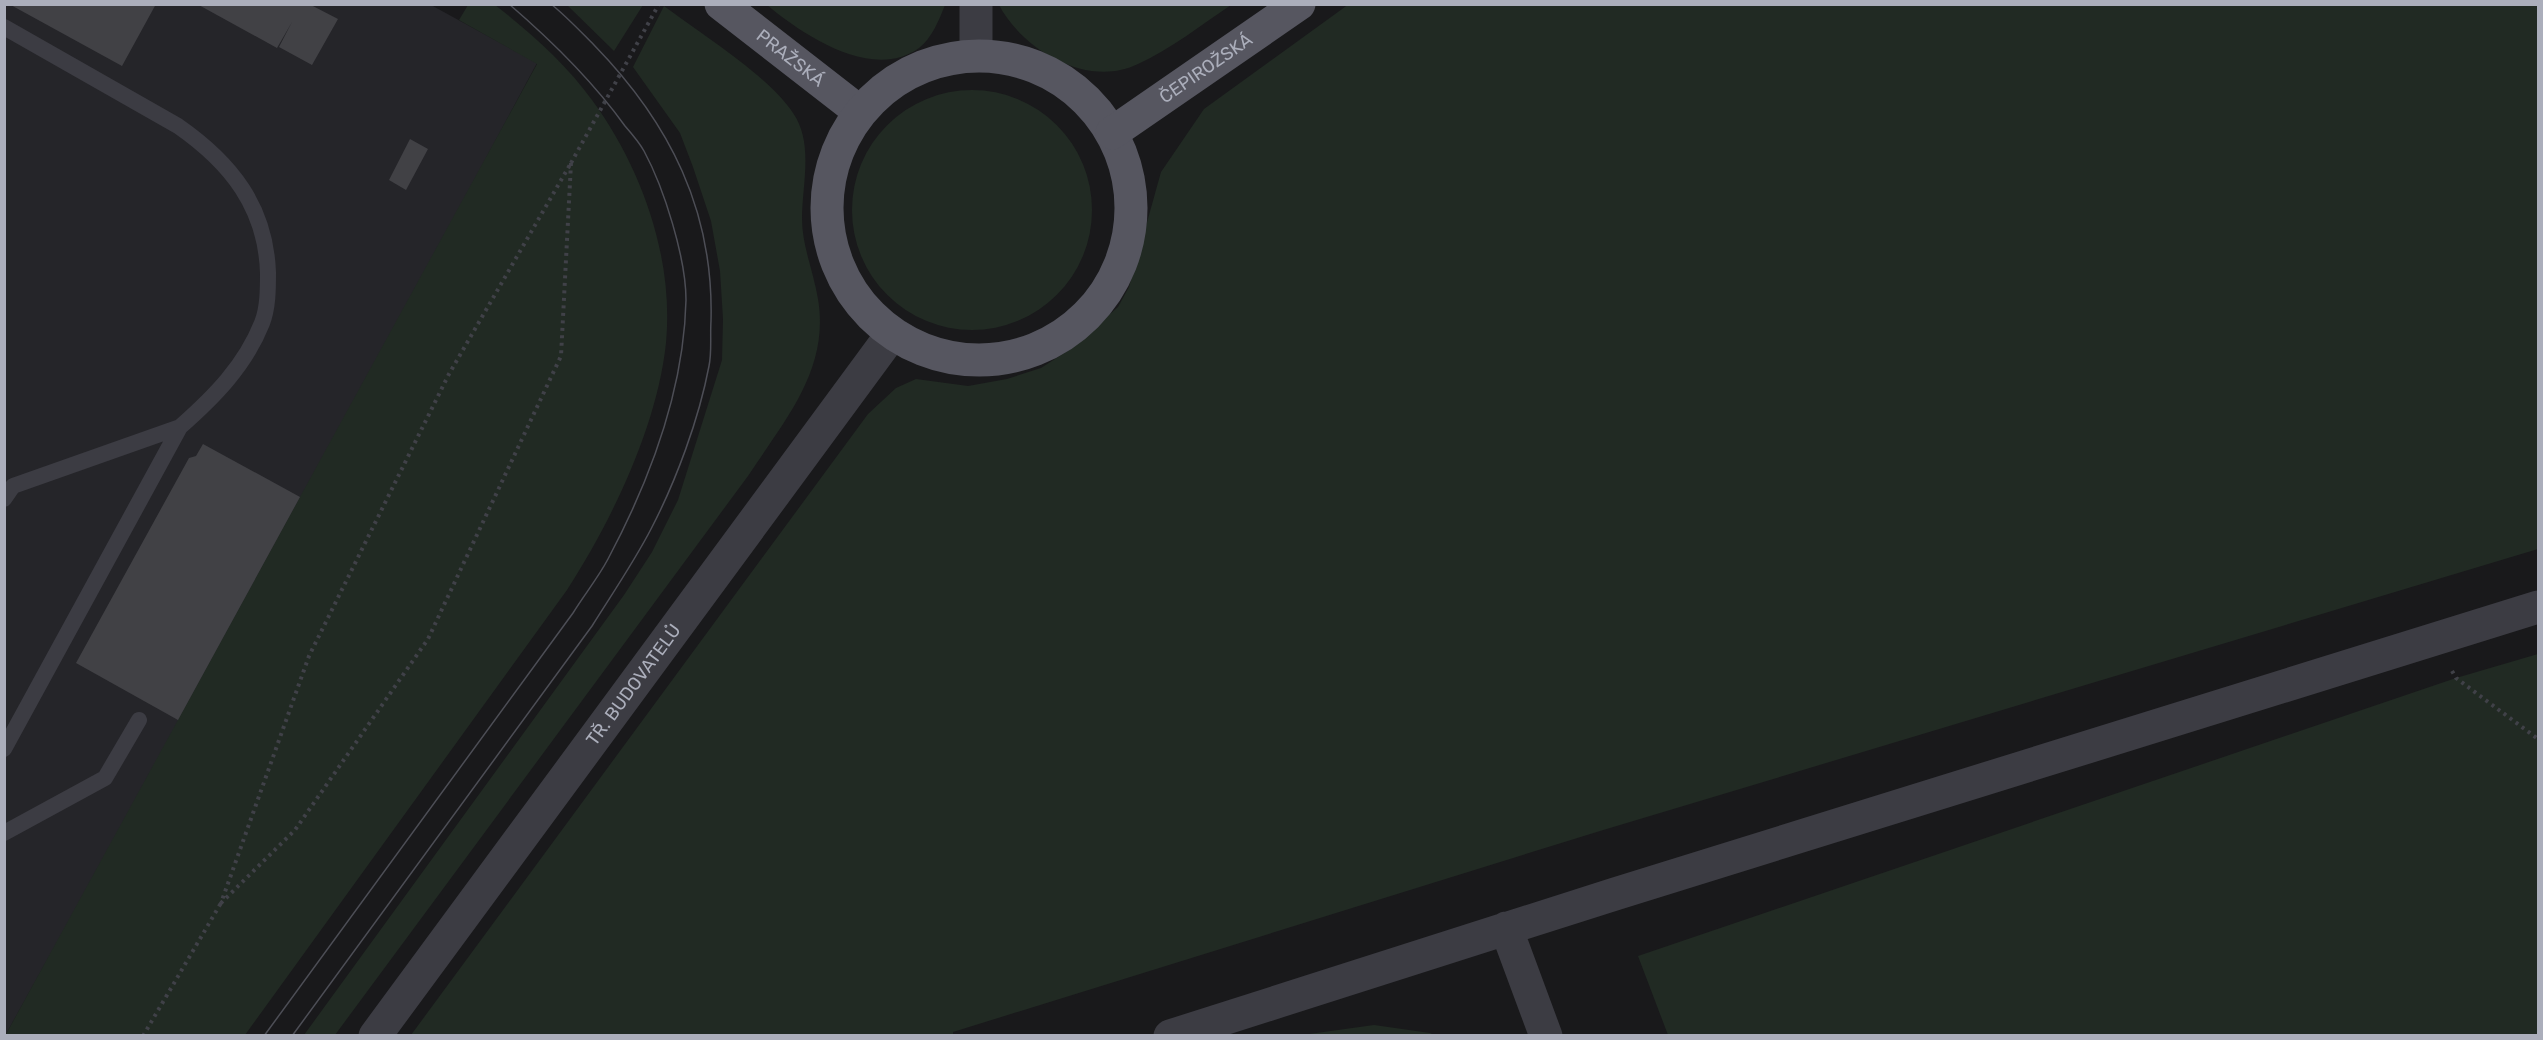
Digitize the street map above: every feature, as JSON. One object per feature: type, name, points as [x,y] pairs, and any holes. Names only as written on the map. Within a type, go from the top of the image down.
[{"type":"main road","name":"PRAŽSKÁ","points":[[721,4],[860,112]]},
{"type":"main road","name":"ČEPIROŽSKÁ","points":[[1112,133],[1299,4]]},
{"type":"main road","points":[[976,55],[1017,60],[1055,75],[1087,100],[1112,133],[1128,171],[1132,212],[1126,252],[1109,290],[1083,321],[1049,345],[1010,358],[969,361],[928,352],[892,334],[861,306],[840,270],[828,230],[827,188],[838,148],[860,112],[883,89],[912,71],[943,59],[976,55]]},
{"type":"street","points":[[976,4],[976,55]]},
{"type":"street","name":"TŘ. BUDOVATELŮ","points":[[375,1035],[892,334]]},
{"type":"street","points":[[1170,1035],[1506,928],[2538,608]]},
{"type":"street","points":[[1506,928],[1546,1035]]},
{"type":"lane","points":[[4,27],[187,132],[204,145],[233,176],[253,204],[263,233],[268,290],[263,321],[251,347],[233,374],[210,401],[180,427],[4,749]]},
{"type":"lane","points":[[4,499],[13,486],[180,427]]},
{"type":"lane","points":[[4,833],[105,778],[139,720]]},
{"type":"path","points":[[143,1035],[221,903],[309,656],[449,374],[572,163],[659,4]]},
{"type":"path","points":[[221,903],[295,830],[428,639],[561,356],[572,163]]},
{"type":"path","points":[[2435,639],[2456,678],[2538,739]]},
{"type":"shaded area","points":[[1349,4],[2538,5],[2538,549],[1600,831],[953,1032],[953,1035],[411,1035],[868,414],[896,388],[916,379],[968,386],[1007,379],[1041,368],[1069,350],[1118,307],[1129,287],[1161,172],[1204,109]]},
{"type":"shaded area","points":[[5,5],[431,5],[537,63],[304,498],[5,1036]]},
{"type":"shaded area","points":[[468,5],[495,5],[534,37],[571,74],[610,126],[626,155],[651,215],[665,279],[666,343],[653,407],[630,472],[600,534],[567,590],[245,1035],[5,1036],[537,64],[459,20]]},
{"type":"shaded area","points":[[567,5],[643,5],[614,51]]},
{"type":"shaded area","points":[[767,5],[945,5],[938,23],[924,44],[900,57],[880,60],[859,57],[838,50],[799,29]]},
{"type":"shaded area","points":[[999,5],[1231,5],[1150,58],[1118,70],[1098,72],[1078,68],[1040,50],[1009,21]]},
{"type":"shaded area","points":[[664,6],[751,70],[782,99],[799,125],[805,151],[803,229],[818,299],[820,325],[811,372],[789,415],[748,476],[335,1035],[304,1035],[624,595],[652,552],[678,500],[722,360],[723,319],[720,271],[711,221],[693,167],[680,133],[633,67]]},
{"type":"shaded area","points":[[972,90],[995,92],[1018,99],[1039,110],[1057,125],[1072,143],[1083,164],[1090,187],[1092,210],[1090,233],[1083,256],[1072,277],[1057,295],[1039,310],[1018,321],[995,328],[972,330],[949,328],[926,321],[905,310],[887,295],[872,277],[861,256],[854,233],[852,210],[854,187],[861,164],[872,143],[887,125],[905,110],[926,99],[949,92]]},
{"type":"shaded area","points":[[2538,654],[2538,1035],[1668,1035],[1638,956],[2456,678]]},
{"type":"shaded area","points":[[1374,1025],[1434,1035],[1302,1035]]},
{"type":"building","points":[[9,4],[156,4],[122,66]]},
{"type":"building","points":[[197,4],[309,4],[338,19],[312,65],[279,47],[292,22],[277,48]]},
{"type":"building","points":[[410,139],[428,149],[406,190],[389,180]]},
{"type":"building","points":[[203,444],[300,497],[178,720],[76,663],[189,458],[196,456]]},
{"type":"tram line","points":[[264,1036],[600,573],[638,498],[672,401],[684,334],[685,283],[678,244],[652,166],[640,144],[585,77],[541,32],[509,4]]},
{"type":"tram line","points":[[292,1036],[592,626],[615,590],[644,541],[669,491],[686,449],[705,386],[710,355],[710,281],[705,242],[682,171],[645,106],[621,75],[594,45],[551,4]]}]
